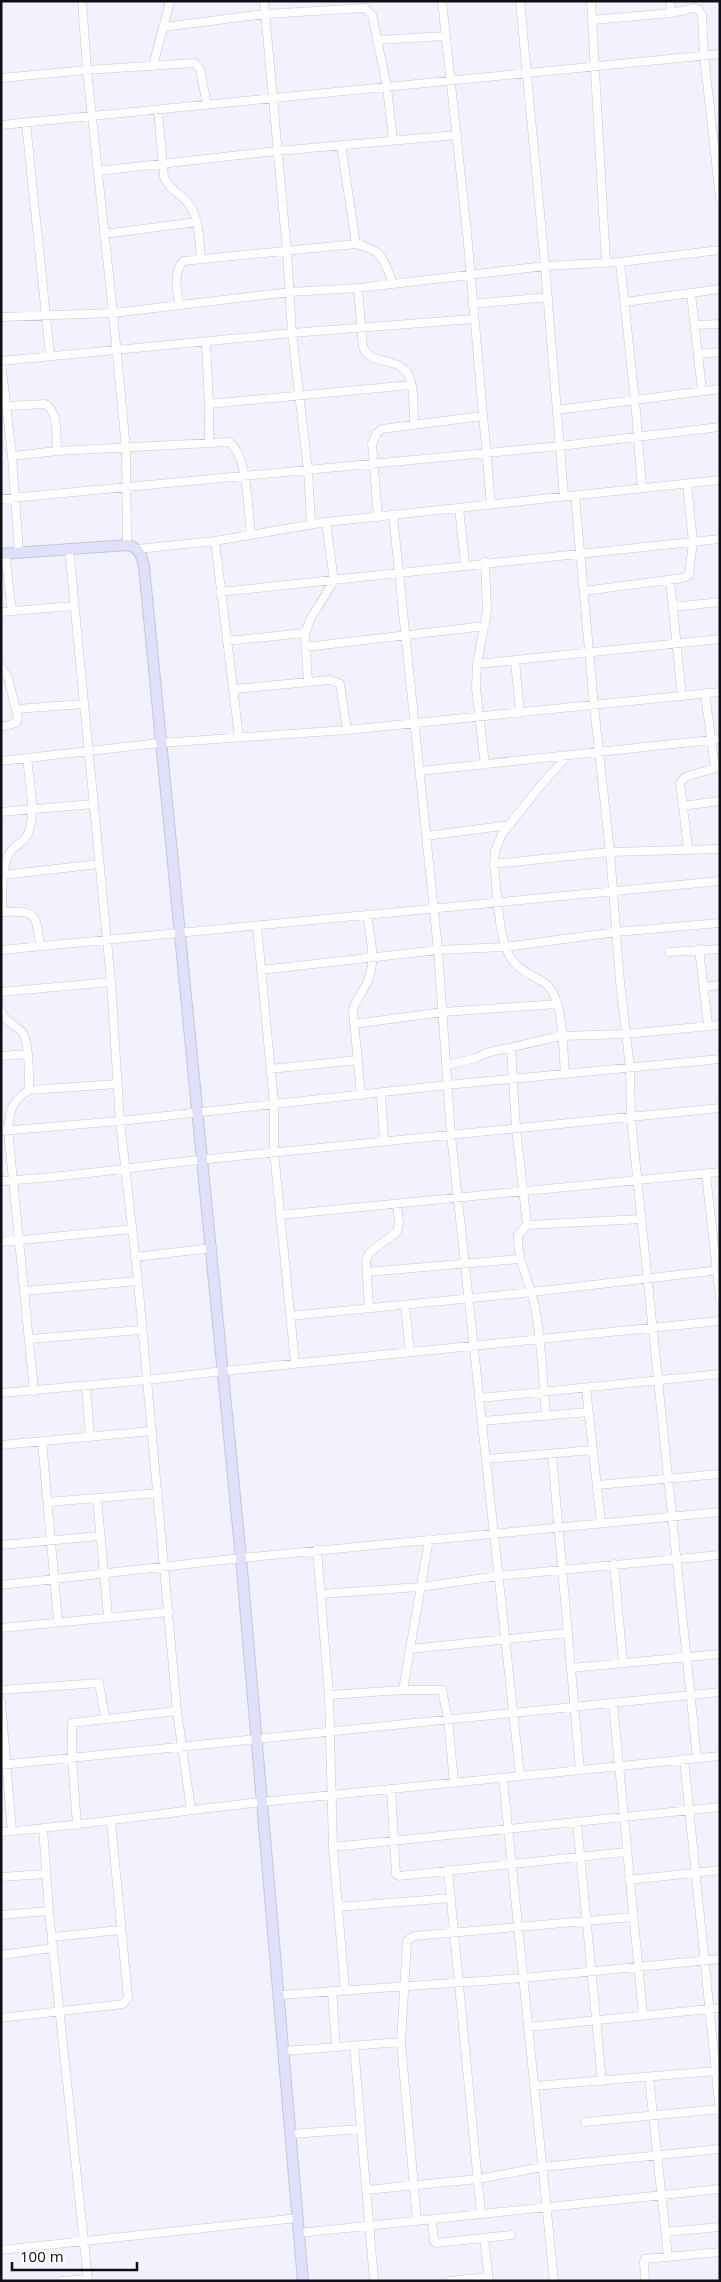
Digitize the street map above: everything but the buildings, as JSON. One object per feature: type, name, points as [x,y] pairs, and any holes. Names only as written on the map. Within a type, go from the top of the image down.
[{"type":"main road","points":[[3,553],[127,545],[138,549],[144,567],[241,1558],[280,1994],[303,2281]]},
{"type":"street","points":[[82,1],[87,70],[126,449],[127,545]]},
{"type":"street","points":[[154,66],[170,1]]},
{"type":"street","points":[[264,1],[287,252],[292,334],[308,470],[311,524]]},
{"type":"street","points":[[442,1],[457,135],[491,505]]},
{"type":"street","points":[[520,1],[548,298],[564,497]]},
{"type":"street","points":[[591,1],[606,262]]},
{"type":"street","points":[[670,1],[671,13]]},
{"type":"street","points":[[163,27],[332,5],[365,8],[370,11],[377,40],[387,87],[394,140]]},
{"type":"street","points":[[593,20],[671,13],[694,8],[699,10],[702,16],[704,55],[720,198]]},
{"type":"street","points":[[377,40],[446,36]]},
{"type":"street","points":[[1,126],[720,54]]},
{"type":"street","points":[[1,78],[194,63],[198,65],[206,105]]},
{"type":"street","points":[[158,110],[164,177],[167,184],[189,204],[197,222],[201,259]]},
{"type":"street","points":[[26,123],[50,355]]},
{"type":"street","points":[[98,171],[164,162],[457,135]]},
{"type":"street","points":[[341,145],[356,244]]},
{"type":"street","points":[[104,234],[197,222]]},
{"type":"street","points":[[179,304],[176,276],[178,266],[183,261],[356,244],[376,251],[384,259],[393,284]]},
{"type":"street","points":[[1,317],[46,317],[113,313],[290,292],[358,288],[545,266],[620,262],[720,250]]},
{"type":"street","points":[[620,262],[626,302],[642,488]]},
{"type":"street","points":[[358,288],[361,327],[366,354],[370,358],[398,365],[408,374],[411,385],[414,424]]},
{"type":"street","points":[[626,302],[720,289]]},
{"type":"street","points":[[691,294],[702,390]]},
{"type":"street","points":[[472,304],[548,298]]},
{"type":"street","points":[[20,552],[12,456],[5,424],[7,406],[1,362],[50,355],[116,351],[361,327],[473,319]]},
{"type":"street","points":[[695,325],[720,324]]},
{"type":"street","points":[[206,342],[210,404],[209,442]]},
{"type":"street","points":[[698,354],[720,352]]},
{"type":"street","points":[[210,404],[300,397],[411,385]]},
{"type":"street","points":[[557,410],[720,389]]},
{"type":"street","points":[[7,406],[45,404],[50,407],[54,414],[57,451]]},
{"type":"street","points":[[378,517],[372,444],[376,433],[382,429],[482,416]]},
{"type":"street","points":[[1,499],[560,446],[720,427]]},
{"type":"street","points":[[12,456],[57,451],[126,449],[229,442],[234,445],[245,476],[251,535]]},
{"type":"street","points":[[138,549],[214,541],[326,522],[720,480]]},
{"type":"street","points":[[584,591],[670,580],[689,575],[693,542],[687,484]]},
{"type":"street","points":[[575,496],[594,706],[610,852],[625,1034],[630,1068],[631,1118],[697,1758]]},
{"type":"street","points":[[459,508],[465,564]]},
{"type":"street","points":[[393,515],[438,950],[451,1135],[520,1776]]},
{"type":"street","points":[[308,682],[305,633],[311,618],[334,581],[326,522]]},
{"type":"street","points":[[220,592],[334,581],[465,564],[720,539]]},
{"type":"street","points":[[214,541],[239,738]]},
{"type":"street","points":[[69,548],[73,606],[111,982],[120,1121],[138,1281],[141,1330],[178,1711],[191,1810]]},
{"type":"street","points":[[3,553],[12,611]]},
{"type":"street","points":[[485,562],[487,611],[477,664],[485,765]]},
{"type":"street","points":[[670,580],[682,696]]},
{"type":"street","points":[[673,607],[720,602]]},
{"type":"street","points":[[1,612],[73,606]]},
{"type":"street","points":[[305,647],[485,626]]},
{"type":"street","points":[[227,641],[305,633]]},
{"type":"street","points":[[477,664],[720,639]]},
{"type":"street","points":[[515,661],[520,713]]},
{"type":"street","points":[[1,667],[17,709],[18,718],[16,723],[1,727]]},
{"type":"street","points":[[234,689],[330,680],[340,684],[347,730]]},
{"type":"street","points":[[1,761],[160,742],[347,730],[720,692]]},
{"type":"street","points":[[688,848],[682,806],[681,780],[717,768],[716,739],[705,693]]},
{"type":"street","points":[[17,709],[83,704]]},
{"type":"street","points":[[420,771],[716,739]]},
{"type":"street","points":[[565,1074],[558,1004],[553,991],[546,984],[516,965],[505,947],[494,864],[497,843],[541,785],[567,756]]},
{"type":"street","points":[[27,758],[32,809],[30,831],[25,840],[12,850],[6,862],[3,875],[2,912],[25,912],[32,914],[37,922],[40,946]]},
{"type":"street","points":[[682,806],[720,802]]},
{"type":"street","points":[[1,812],[93,804]]},
{"type":"street","points":[[426,836],[510,825]]},
{"type":"street","points":[[494,864],[610,852],[688,848],[720,849]]},
{"type":"street","points":[[3,875],[99,864]]},
{"type":"street","points":[[1,950],[433,908],[498,904],[720,881]]},
{"type":"street","points":[[361,1095],[354,1024],[355,1002],[370,976],[372,957],[367,915]]},
{"type":"street","points":[[261,970],[438,950],[505,947],[616,932],[720,923]]},
{"type":"street","points":[[257,926],[274,1104],[274,1152],[295,1363]]},
{"type":"street","points":[[700,949],[708,1025]]},
{"type":"street","points":[[669,952],[720,949]]},
{"type":"street","points":[[1,992],[111,982]]},
{"type":"street","points":[[704,987],[720,985]]},
{"type":"street","points":[[354,1024],[443,1012],[558,1004]]},
{"type":"street","points":[[1,1012],[8,1022],[24,1035],[28,1054],[29,1090]]},
{"type":"street","points":[[447,1064],[561,1036],[625,1034],[720,1025]]},
{"type":"street","points":[[511,1048],[516,1128],[527,1225]]},
{"type":"street","points":[[1,1056],[28,1054]]},
{"type":"street","points":[[5,1131],[120,1121],[447,1085],[720,1059]]},
{"type":"street","points":[[270,1069],[358,1060]]},
{"type":"street","points":[[34,1391],[14,1180],[5,1131],[12,1106],[17,1098],[29,1090],[117,1084]]},
{"type":"street","points":[[381,1093],[384,1140]]},
{"type":"street","points":[[1,1181],[125,1170],[202,1159],[384,1140],[631,1118],[720,1108]]},
{"type":"street","points":[[280,1215],[720,1172]]},
{"type":"street","points":[[706,1174],[716,1234],[720,1300]]},
{"type":"street","points":[[369,1308],[366,1260],[370,1252],[397,1232],[399,1222],[396,1204]]},
{"type":"street","points":[[546,1416],[539,1339],[532,1292],[519,1259],[518,1235],[527,1225],[642,1220]]},
{"type":"street","points":[[1,1242],[132,1229]]},
{"type":"street","points":[[135,1257],[212,1248]]},
{"type":"street","points":[[367,1272],[519,1259]]},
{"type":"street","points":[[291,1316],[532,1292],[718,1270]]},
{"type":"street","points":[[25,1291],[138,1281]]},
{"type":"street","points":[[405,1305],[410,1352]]},
{"type":"street","points":[[1,1394],[720,1321]]},
{"type":"street","points":[[29,1339],[141,1330]]},
{"type":"street","points":[[480,1398],[720,1374]]},
{"type":"street","points":[[86,1386],[90,1437]]},
{"type":"street","points":[[586,1388],[601,1523]]},
{"type":"street","points":[[482,1421],[589,1412]]},
{"type":"street","points":[[1,1445],[152,1431]]},
{"type":"street","points":[[42,1441],[58,1621]]},
{"type":"street","points":[[486,1459],[593,1450]]},
{"type":"street","points":[[552,1454],[580,1770]]},
{"type":"street","points":[[597,1485],[720,1474]]},
{"type":"street","points":[[48,1502],[158,1494]]},
{"type":"street","points":[[97,1498],[108,1616]]},
{"type":"street","points":[[1,1585],[54,1581],[317,1550],[720,1512]]},
{"type":"street","points":[[1,1546],[100,1536]]},
{"type":"street","points":[[403,1690],[430,1539]]},
{"type":"street","points":[[317,1550],[331,1731],[330,1795],[333,1847],[345,1991]]},
{"type":"street","points":[[321,1594],[420,1587],[498,1576],[716,1555],[720,1563]]},
{"type":"street","points":[[614,1564],[623,1663]]},
{"type":"street","points":[[1,1628],[108,1616],[169,1612]]},
{"type":"street","points":[[410,1649],[568,1633]]},
{"type":"street","points":[[571,1668],[720,1654]]},
{"type":"street","points":[[1,1690],[99,1683],[105,1718]]},
{"type":"street","points":[[329,1695],[403,1690],[442,1690],[448,1719],[454,1783]]},
{"type":"street","points":[[4,1765],[720,1692]]},
{"type":"street","points":[[1,1701],[4,1765],[12,1831]]},
{"type":"street","points":[[613,1703],[643,2015]]},
{"type":"street","points":[[77,1825],[72,1758],[72,1723],[178,1711]]},
{"type":"street","points":[[1,1832],[111,1822],[262,1802],[720,1756]]},
{"type":"street","points":[[585,2122],[720,2110],[716,2071],[717,2048],[710,2009],[684,1759]]},
{"type":"street","points":[[503,1778],[554,2281]]},
{"type":"street","points":[[391,1789],[393,1841],[397,1876],[626,1852]]},
{"type":"street","points":[[333,1847],[720,1807]]},
{"type":"street","points":[[1,2018],[61,2013],[127,2002],[111,1822]]},
{"type":"street","points":[[577,1822],[602,2081]]},
{"type":"street","points":[[43,1828],[49,1911],[88,2280],[62,2281]]},
{"type":"street","points":[[448,1870],[481,2214]]},
{"type":"street","points":[[629,1880],[720,1870]]},
{"type":"street","points":[[1,1877],[46,1874]]},
{"type":"street","points":[[338,1907],[451,1898]]},
{"type":"street","points":[[1,1915],[49,1911]]},
{"type":"street","points":[[417,2221],[412,2186],[401,2042],[407,1941],[410,1938],[454,1933],[633,1917]]},
{"type":"street","points":[[52,1937],[120,1930]]},
{"type":"street","points":[[1,1955],[53,1948]]},
{"type":"street","points":[[280,1994],[523,1978],[720,1959]]},
{"type":"street","points":[[332,1991],[336,2047]]},
{"type":"street","points":[[528,2027],[720,2008]]},
{"type":"street","points":[[284,2051],[401,2042]]},
{"type":"street","points":[[354,2046],[374,2281]]},
{"type":"street","points":[[534,2086],[716,2071]]},
{"type":"street","points":[[649,2077],[668,2257]]},
{"type":"street","points":[[291,2134],[361,2129]]},
{"type":"street","points":[[366,2190],[478,2179],[542,2167],[720,2149]]},
{"type":"street","points":[[299,2233],[720,2189]]},
{"type":"street","points":[[1,2250],[298,2218]]},
{"type":"street","points":[[432,2220],[434,2241],[436,2243],[512,2235]]},
{"type":"street","points":[[666,2232],[720,2227]]},
{"type":"street","points":[[450,2281],[489,2279],[484,2238]]},
{"type":"street","points":[[645,2281],[644,2260],[720,2252]]}]
